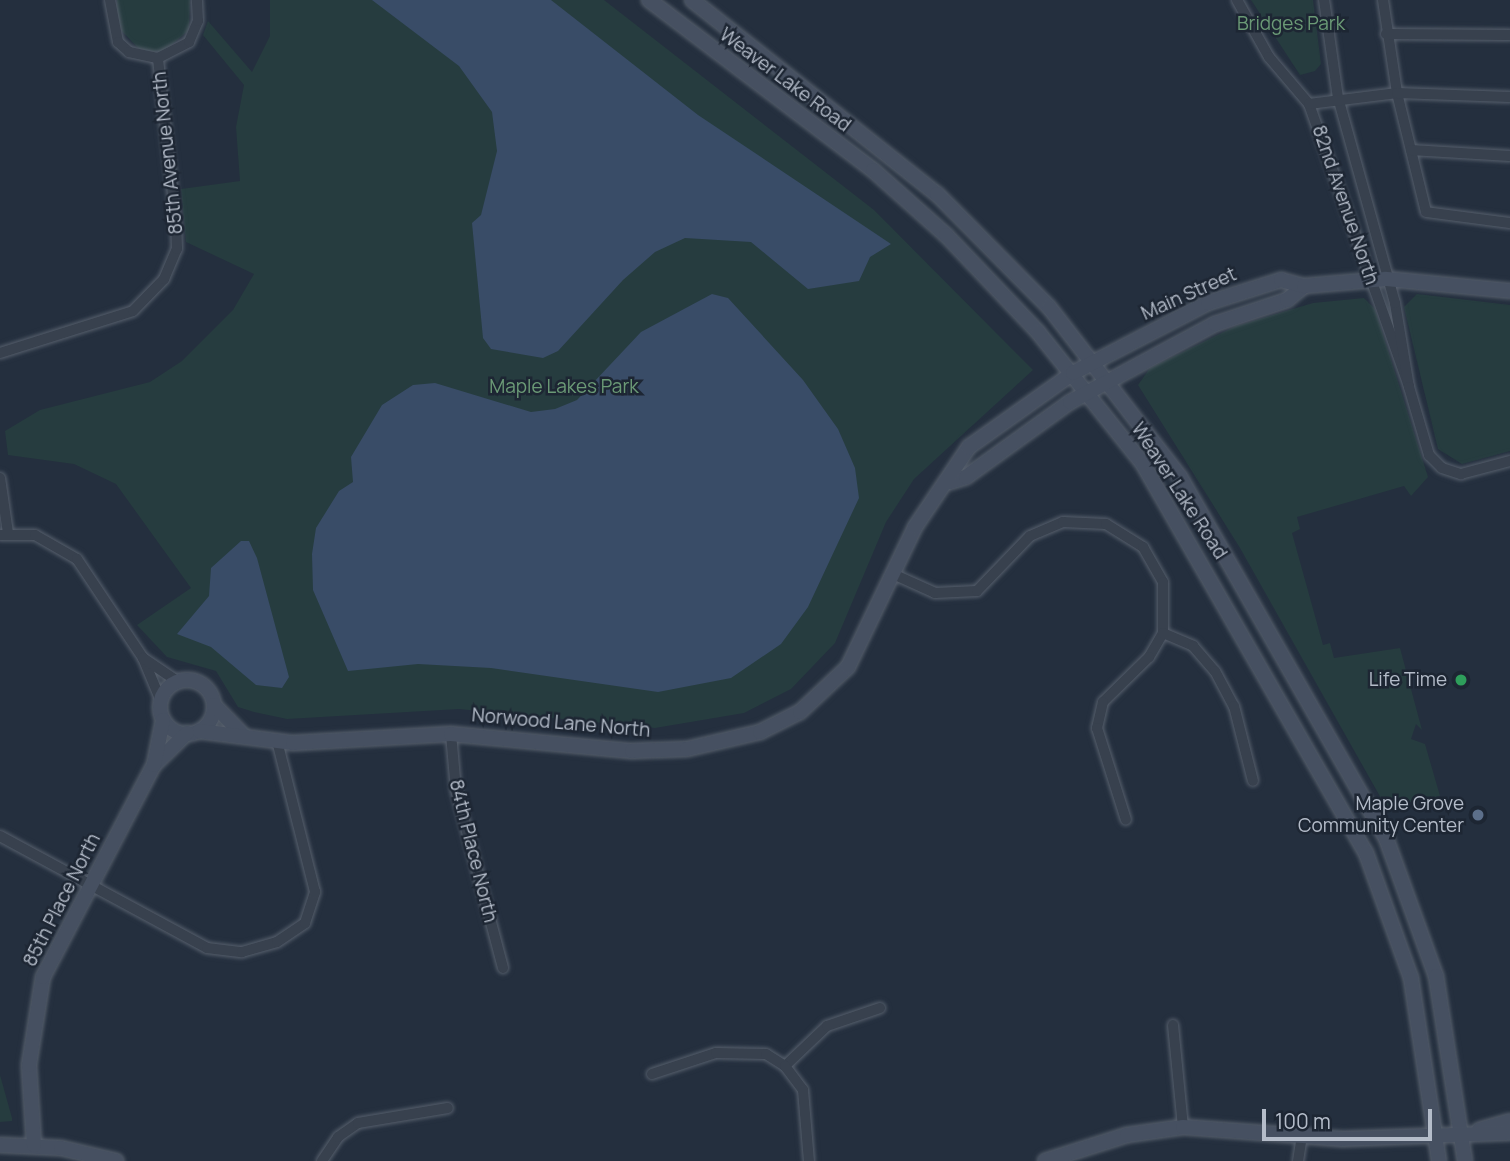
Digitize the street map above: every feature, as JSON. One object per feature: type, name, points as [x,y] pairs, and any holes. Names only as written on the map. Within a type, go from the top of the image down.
[{"type":"street","name":"85th Avenue North","points":[[110,0],[118,42],[130,52],[158,58],[189,41],[198,21],[197,0]]},
{"type":"street","name":"Weaver Lake Road","points":[[649,0],[873,170],[996,285],[1073,373],[1182,525],[1366,853],[1411,978],[1440,1161]]},
{"type":"street","name":"Weaver Lake Road","points":[[692,0],[937,194],[1095,362],[1180,477],[1386,838],[1436,976],[1465,1161]]},
{"type":"street","name":"82nd Avenue North","points":[[1237,0],[1269,57],[1309,104],[1409,387],[1429,455],[1451,472],[1510,461]]},
{"type":"street","name":"82nd Avenue North","points":[[1324,0],[1338,98],[1387,279],[1409,387]]},
{"type":"street","points":[[1382,0],[1397,93],[1426,212],[1510,223]]},
{"type":"street","points":[[1386,34],[1510,35]]},
{"type":"street","name":"85th Avenue North","points":[[0,353],[133,311],[156,292],[177,248],[158,58]]},
{"type":"street","points":[[1309,104],[1338,98],[1397,93],[1510,97]]},
{"type":"street","points":[[1411,150],[1510,156]]},
{"type":"street","name":"Main Street","points":[[1095,362],[1240,290],[1281,280],[1304,286],[1370,278],[1510,291]]},
{"type":"street","name":"Main Street","points":[[1110,381],[1216,324],[1287,300],[1304,286]]},
{"type":"street","name":"Norwood Lane North","points":[[193,732],[243,735],[278,741],[451,734],[641,751],[687,749],[760,732],[809,705],[848,667],[915,527],[950,482],[969,447],[1073,373],[1095,362]]},
{"type":"street","name":"Norwood Lane North","points":[[950,482],[1110,381]]},
{"type":"street","points":[[0,478],[4,534],[56,542],[77,559],[143,659],[161,701],[163,720],[193,732],[214,705]]},
{"type":"street","points":[[893,574],[956,596],[995,579],[1015,551],[1046,528],[1087,520],[1127,533],[1154,561],[1167,606],[1163,634],[1149,657],[1103,702],[1098,716],[1126,820]]},
{"type":"street","points":[[1163,634],[1193,646],[1215,671],[1234,706],[1253,781]]},
{"type":"street","points":[[143,659],[177,681],[202,684],[214,705],[243,735]]},
{"type":"street","points":[[161,701],[177,681]]},
{"type":"street","name":"85th Place North","points":[[34,1145],[29,1065],[34,1010],[56,945],[154,765],[163,720]]},
{"type":"street","name":"85th Place North","points":[[154,765],[193,732]]},
{"type":"street","name":"84th Place North","points":[[451,734],[456,790],[503,968]]},
{"type":"street","points":[[0,836],[207,948],[243,951],[292,935],[305,923],[315,892],[278,741]]},
{"type":"street","points":[[785,1066],[827,1026],[880,1008]]},
{"type":"street","points":[[1173,1025],[1183,1127]]},
{"type":"street","points":[[652,1074],[733,1050],[766,1054],[785,1066],[809,1107],[809,1161]]},
{"type":"street","points":[[323,1161],[338,1137],[358,1123],[448,1108]]},
{"type":"street","points":[[1479,1130],[1510,1121]]},
{"type":"street","points":[[1050,1160],[1127,1135],[1183,1127],[1302,1135],[1437,1135],[1479,1130],[1510,1133]]},
{"type":"street","points":[[1298,1161],[1302,1135]]},
{"type":"street","points":[[0,1145],[34,1145],[116,1161]]},
{"type":"green space","points":[[117,0],[190,0],[189,30],[163,52],[141,51],[116,25]]},
{"type":"green space","name":"Maple Lakes Park","points":[[270,0],[604,0],[874,210],[1033,370],[914,479],[886,522],[835,643],[791,689],[744,713],[655,728],[459,709],[287,719],[254,712],[238,707],[216,671],[167,657],[137,625],[191,588],[116,484],[74,464],[8,455],[5,431],[40,410],[150,382],[182,361],[233,310],[254,274],[186,242],[181,189],[240,181],[236,127],[244,85],[203,35],[208,21],[252,72],[270,36]]},
{"type":"green space","name":"Bridges Park","points":[[1251,0],[1313,0],[1321,64],[1315,71],[1300,75]]},
{"type":"green space","points":[[1417,294],[1510,305],[1510,451],[1462,464],[1438,449],[1404,307]]},
{"type":"green space","points":[[1364,298],[1375,309],[1428,477],[1411,496],[1404,486],[1297,517],[1300,529],[1292,533],[1323,645],[1330,643],[1334,658],[1400,648],[1422,730],[1416,724],[1411,739],[1425,744],[1440,796],[1386,807],[1240,548],[1138,385],[1150,368],[1236,326],[1313,303]]},
{"type":"green space","points":[[0,1075],[12,1118],[12,1121],[0,1122]]},
{"type":"water","points":[[372,0],[551,0],[698,115],[891,244],[870,257],[859,281],[808,289],[751,242],[685,238],[655,252],[623,280],[558,351],[543,358],[491,349],[483,338],[472,223],[481,215],[497,151],[492,112],[459,66]]},
{"type":"water","points":[[712,294],[728,298],[803,380],[838,429],[855,468],[859,498],[808,607],[781,644],[731,678],[658,692],[491,668],[418,664],[348,671],[313,590],[312,554],[316,528],[339,491],[353,482],[351,457],[382,405],[413,385],[435,383],[531,412],[555,409],[577,400],[641,332]]},
{"type":"water","points":[[241,541],[249,541],[257,558],[289,677],[282,688],[256,685],[211,647],[177,634],[209,596],[211,568]]},
{"type":"place","name":"Life Time","points":[[1461,680]]},
{"type":"place","name":"Maple Grove Community Center","points":[[1478,815]]}]
